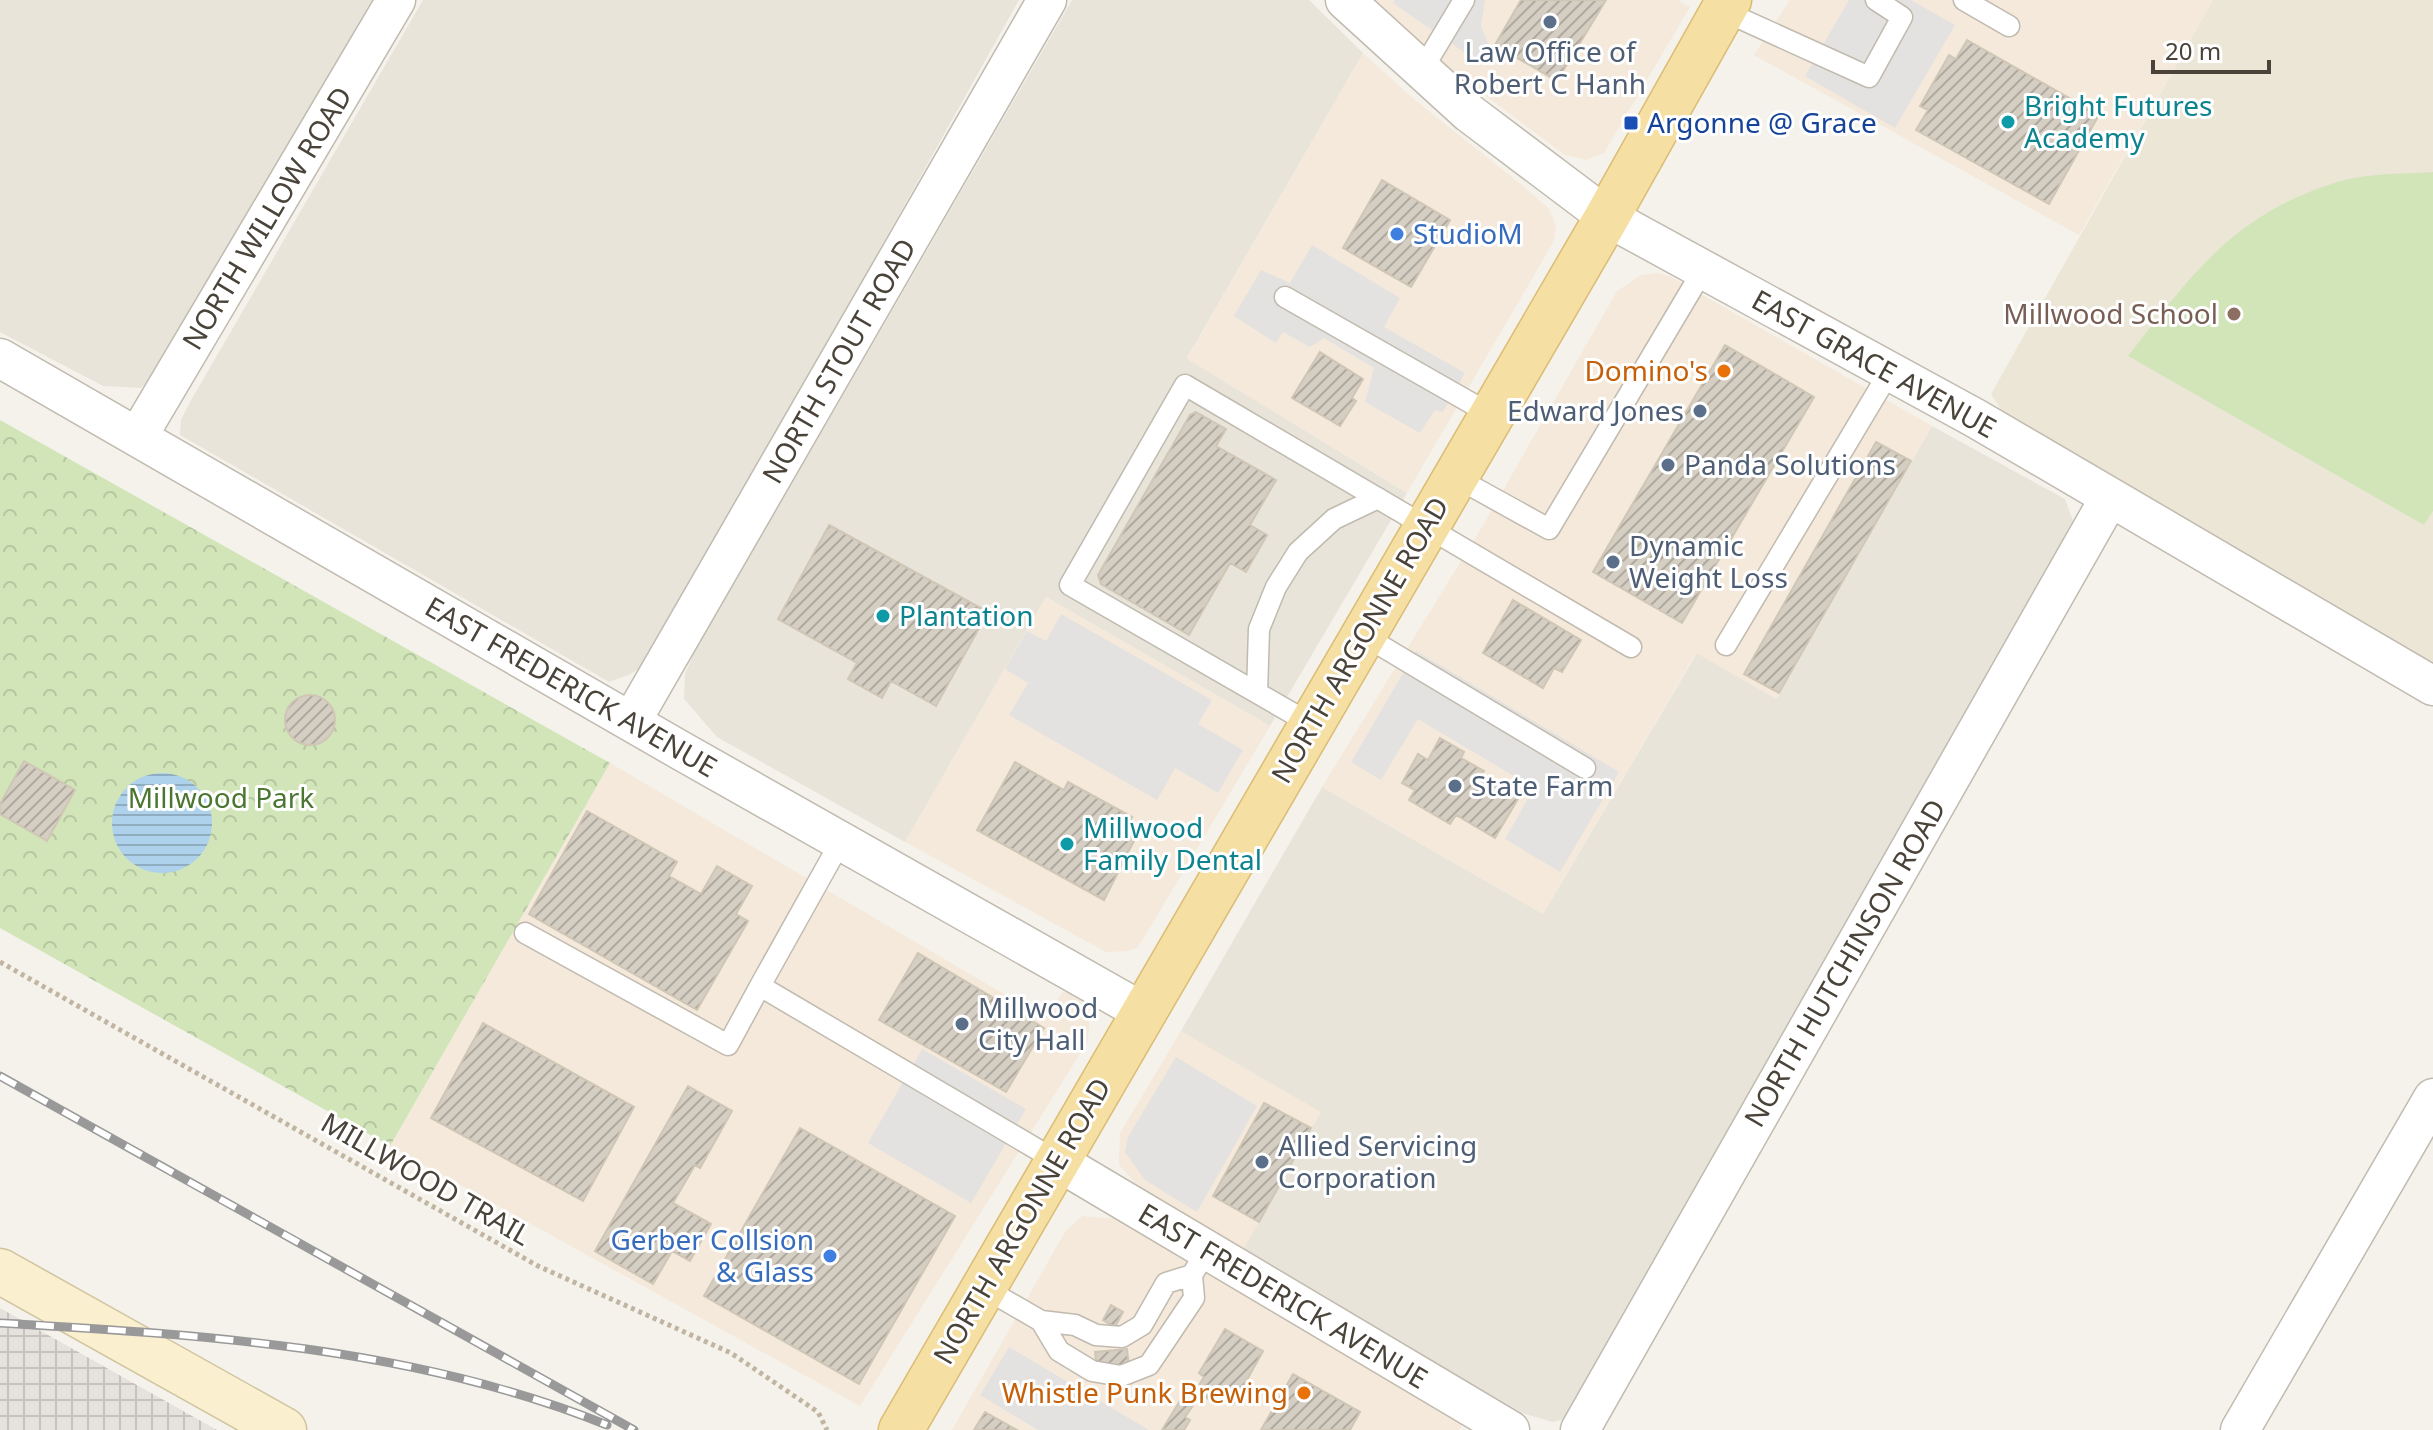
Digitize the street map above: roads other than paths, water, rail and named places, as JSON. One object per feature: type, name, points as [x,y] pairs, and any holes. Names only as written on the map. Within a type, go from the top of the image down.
[{"type":"main road","name":"NORTH ARGONNE ROAD","points":[[901,1430],[1697,57],[1732,4]]},
{"type":"street","name":"NORTH WILLOW ROAD","points":[[138,436],[396,0]]},
{"type":"street","name":"NORTH STOUT ROAD","points":[[631,722],[1047,0]]},
{"type":"street","name":"EAST GRACE AVENUE","points":[[1345,0],[1469,113],[1607,217],[1890,371],[2433,686]]},
{"type":"street","name":"EAST FREDERICK AVENUE","points":[[0,358],[631,722],[1143,1012]]},
{"type":"street","name":"NORTH HUTCHINSON ROAD","points":[[1580,1430],[2110,497]]},
{"type":"street","points":[[2240,1430],[2433,1098]]},
{"type":"street","name":"EAST FREDERICK AVENUE","points":[[1057,1161],[1200,1263],[1510,1430]]},
{"type":"street","points":[[0,1271],[284,1430]]},
{"type":"lane","points":[[1422,70],[1464,0]]},
{"type":"lane","points":[[1732,4],[1869,77],[1902,17],[1876,0]]},
{"type":"lane","points":[[1964,0],[2009,26]]},
{"type":"lane","points":[[1455,477],[1549,529],[1703,270]]},
{"type":"lane","points":[[1285,297],[1492,415]]},
{"type":"lane","points":[[1726,645],[1890,371]]},
{"type":"lane","points":[[1311,724],[1070,585],[1185,385],[1631,647]]},
{"type":"lane","points":[[1257,693],[1259,629],[1276,587],[1298,552],[1334,519],[1378,498]]},
{"type":"lane","points":[[1363,635],[1585,768]]},
{"type":"lane","points":[[525,933],[728,1045],[841,841]]},
{"type":"lane","points":[[760,986],[1057,1161]]},
{"type":"lane","points":[[984,1288],[1041,1321],[1075,1325],[1096,1335],[1122,1337],[1142,1325],[1166,1283],[1200,1263]]},
{"type":"lane","points":[[1041,1321],[1059,1351],[1092,1371],[1121,1376],[1149,1365],[1194,1298],[1200,1263]]},
{"type":"water","points":[[162,773],[181,777],[197,788],[208,804],[212,823],[208,842],[197,858],[181,869],[162,873],[143,869],[127,858],[116,842],[112,823],[116,804],[127,788],[143,777]]},
{"type":"railway","points":[[0,1076],[634,1430]]},
{"type":"railway","points":[[0,1323],[154,1333],[308,1349],[459,1378],[534,1399],[607,1425]]},
{"type":"place","name":"Law Office of Robert C Hanh","points":[[1550,22]]},
{"type":"place","name":"Bright Futures Academy","points":[[2008,122]]},
{"type":"place","name":"Argonne @ Grace","points":[[1631,123]]},
{"type":"place","name":"StudioM","points":[[1397,234]]},
{"type":"place","name":"Millwood School","points":[[2234,314]]},
{"type":"place","name":"Domino's","points":[[1724,371]]},
{"type":"place","name":"Edward Jones","points":[[1700,411]]},
{"type":"place","name":"Panda Solutions","points":[[1668,465]]},
{"type":"place","name":"Dynamic Weight Loss","points":[[1613,562]]},
{"type":"place","name":"Plantation","points":[[883,616]]},
{"type":"place","name":"State Farm","points":[[1455,786]]},
{"type":"place","name":"Millwood Family Dental","points":[[1067,844]]},
{"type":"place","name":"Millwood City Hall","points":[[962,1024]]},
{"type":"place","name":"Allied Servicing Corporation","points":[[1262,1162]]},
{"type":"place","name":"Gerber Collsion & Glass","points":[[830,1256]]},
{"type":"place","name":"Whistle Punk Brewing","points":[[1304,1393]]},
{"type":"park label","name":"Millwood Park","points":[[221,798]]}]
